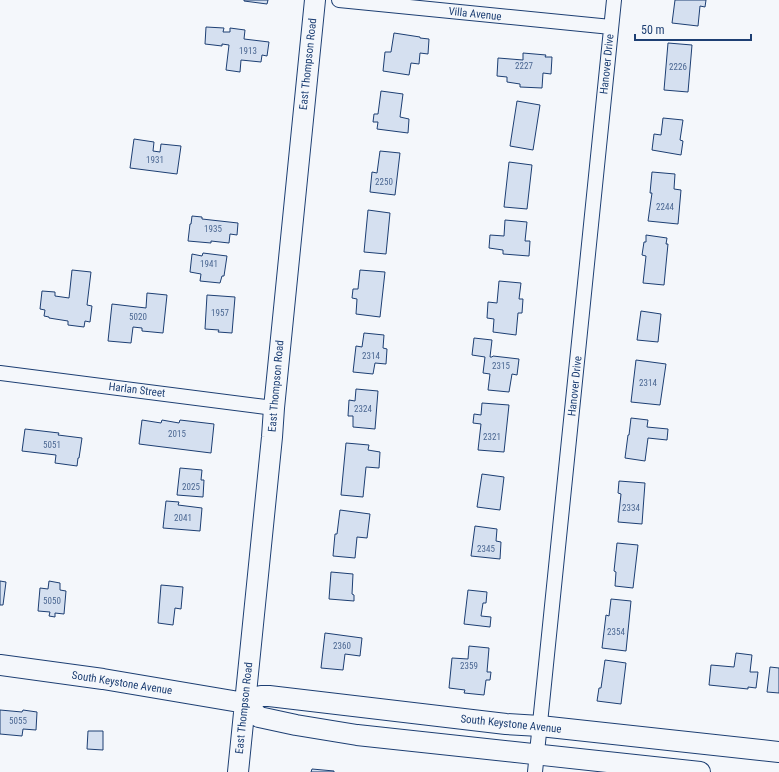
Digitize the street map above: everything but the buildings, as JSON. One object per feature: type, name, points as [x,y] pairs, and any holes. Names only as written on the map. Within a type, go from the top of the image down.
[{"type":"main road","name":"East Thompson Road","points":[[238,772],[315,0]]},
{"type":"main road","name":"South Keystone Avenue","points":[[0,665],[103,678],[245,702],[261,696],[269,696],[506,724],[540,726],[779,752]]},
{"type":"main road","points":[[245,702],[259,717],[296,725],[536,763],[700,772]]},
{"type":"street","name":"Villa Avenue","points":[[339,0],[611,27]]},
{"type":"street","name":"Hanover Drive","points":[[536,763],[614,0]]},
{"type":"street","name":"Harlan Street","points":[[0,373],[274,408]]}]
